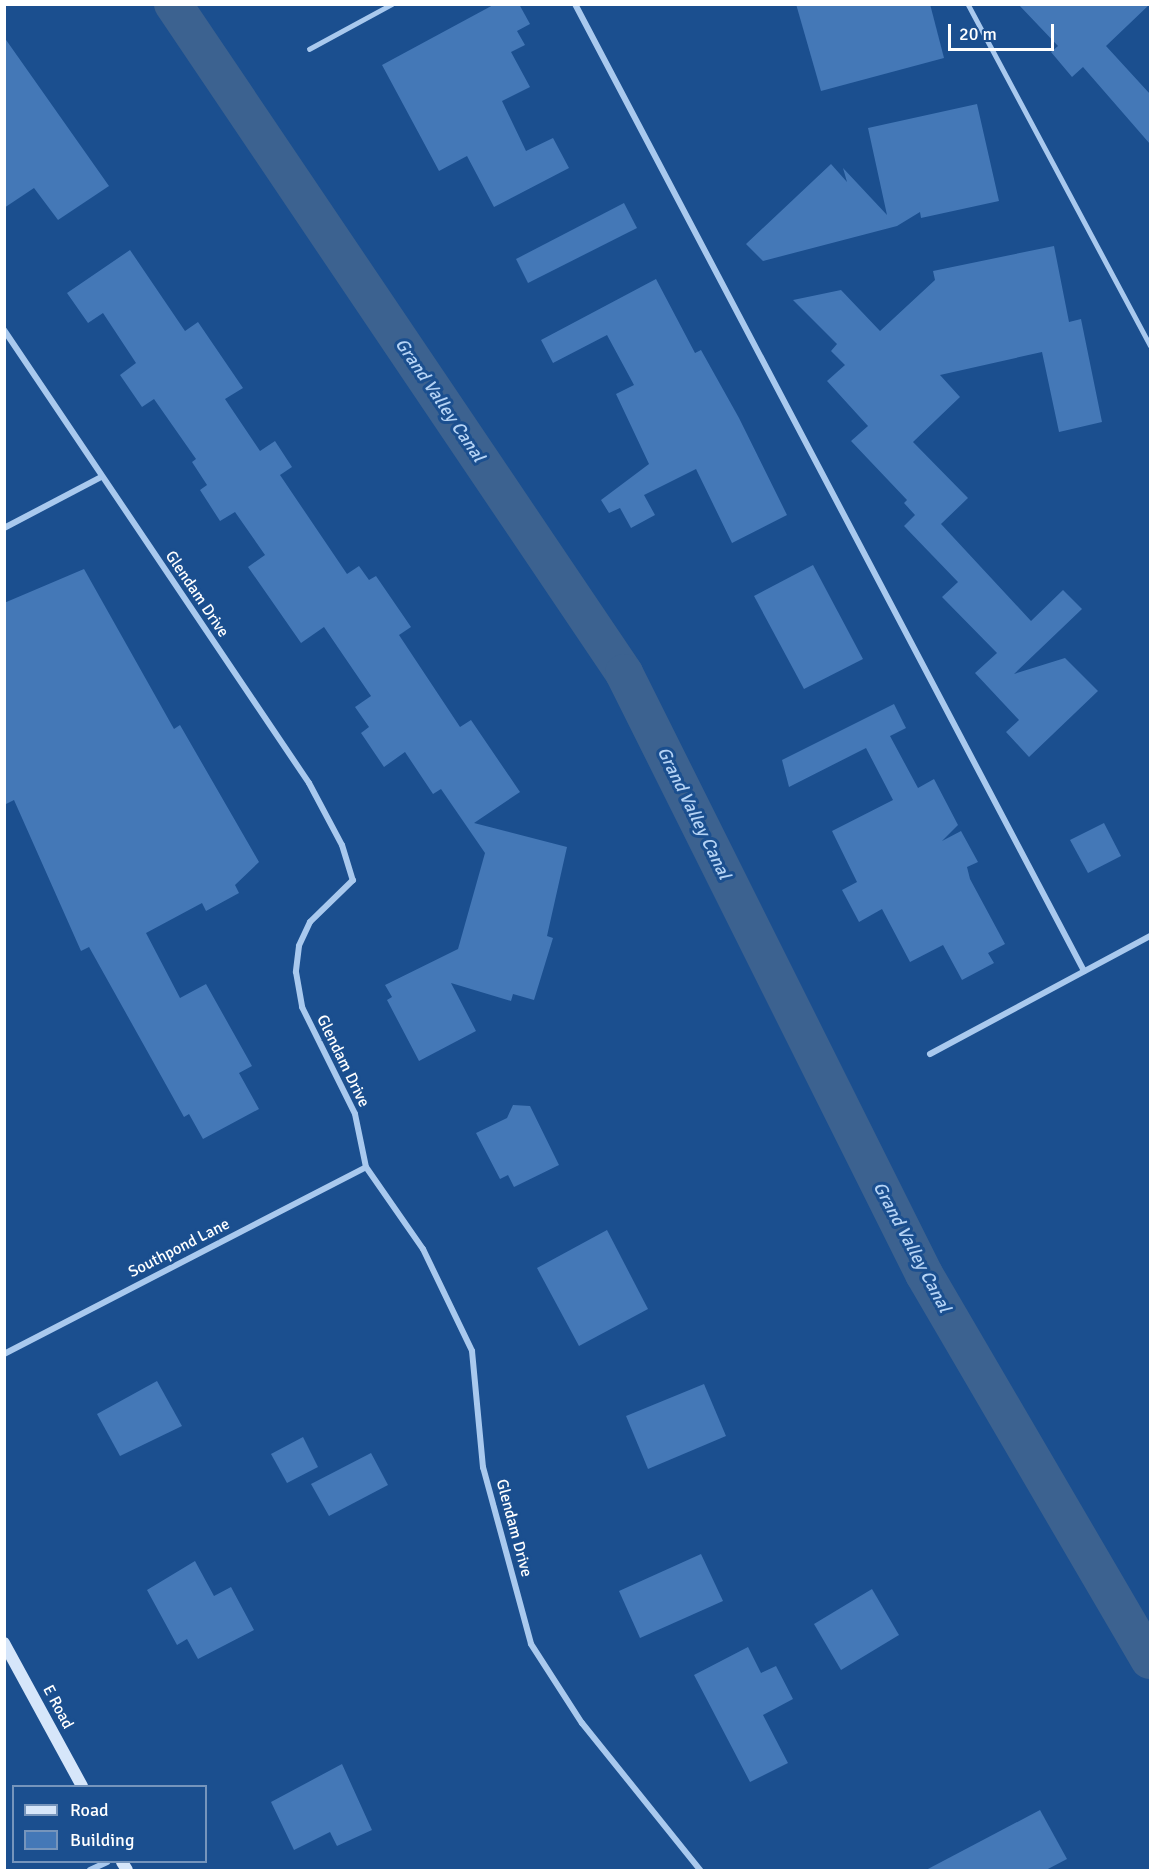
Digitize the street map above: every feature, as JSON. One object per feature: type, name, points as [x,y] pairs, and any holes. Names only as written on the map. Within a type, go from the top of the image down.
[{"type":"street","points":[[575,4],[1084,971]]},
{"type":"street","name":"Glendam Drive","points":[[4,330],[309,783],[342,845],[353,880],[310,922],[296,972],[302,1007],[355,1114],[366,1167],[423,1249],[472,1351],[483,1467],[531,1644],[582,1723],[700,1870]]},
{"type":"street","points":[[4,528],[101,477]]},
{"type":"street","points":[[930,1054],[1150,936]]},
{"type":"street","name":"Southpond Lane","points":[[4,1354],[366,1167]]},
{"type":"street","name":"E Road","points":[[4,1643],[81,1785]]},
{"type":"street","points":[[90,1870],[105,1863]]},
{"type":"lane","points":[[309,49],[392,4]]},
{"type":"lane","points":[[969,4],[1150,345]]},
{"type":"building","points":[[495,4],[519,4],[530,24],[517,31],[525,45],[511,52],[530,87],[502,101],[526,151],[553,138],[569,168],[494,207],[467,156],[439,171],[382,65]]},
{"type":"building","points":[[796,4],[930,4],[944,58],[821,91]]},
{"type":"building","points":[[1018,4],[1150,4],[1106,46],[1150,94],[1150,144],[1083,67],[1072,77],[1051,52],[1058,46]]},
{"type":"building","points":[[4,37],[109,186],[58,220],[34,188],[4,208]]},
{"type":"building","points":[[977,104],[999,201],[921,218],[920,212],[897,226],[763,261],[746,244],[831,164],[847,182],[843,168],[887,215],[868,128]]},
{"type":"building","points":[[624,203],[637,228],[528,283],[516,259]]},
{"type":"building","points":[[1054,246],[1069,322],[1081,319],[1102,422],[1059,432],[1042,352],[940,375],[960,397],[913,442],[968,498],[941,524],[1031,621],[1063,590],[1082,609],[1014,674],[1065,658],[1098,691],[1029,757],[1006,732],[1019,720],[975,673],[997,653],[942,597],[958,582],[904,526],[915,515],[904,503],[907,500],[851,441],[868,426],[827,381],[845,365],[831,351],[837,344],[793,300],[841,290],[880,331],[935,280],[933,271]]},
{"type":"building","points":[[130,250],[185,331],[198,322],[243,388],[225,399],[260,451],[275,441],[292,467],[280,475],[347,574],[359,566],[369,580],[376,576],[411,627],[399,635],[460,727],[471,720],[520,792],[474,823],[567,847],[547,936],[553,938],[534,1000],[513,994],[511,1001],[451,983],[476,1031],[419,1061],[387,1000],[392,997],[385,985],[458,949],[485,853],[441,789],[433,794],[405,752],[384,767],[361,733],[369,727],[355,707],[371,696],[324,627],[301,643],[248,567],[265,555],[235,512],[220,521],[200,490],[207,485],[192,462],[196,459],[154,399],[142,407],[120,375],[136,363],[103,313],[88,323],[67,293]]},
{"type":"building","points":[[656,279],[695,353],[701,350],[739,418],[787,515],[732,543],[696,469],[644,495],[655,515],[631,528],[620,508],[609,513],[601,500],[649,464],[616,394],[634,385],[607,335],[553,363],[541,340]]},
{"type":"building","points":[[813,565],[863,659],[804,689],[754,596]]},
{"type":"building","points":[[84,569],[174,729],[180,725],[259,862],[235,885],[239,893],[206,911],[202,903],[146,933],[180,998],[206,984],[252,1066],[239,1073],[259,1109],[203,1139],[189,1114],[184,1117],[89,947],[81,951],[14,800],[4,805],[4,603]]},
{"type":"building","points":[[894,704],[906,728],[890,736],[918,788],[934,779],[958,825],[942,841],[961,831],[978,862],[967,867],[970,879],[1005,944],[988,953],[994,963],[962,980],[943,945],[910,962],[882,909],[859,922],[842,890],[857,882],[832,831],[893,800],[866,748],[789,787],[782,760]]},
{"type":"building","points":[[1104,823],[1121,856],[1088,873],[1070,840]]},
{"type":"building","points":[[513,1105],[530,1106],[559,1165],[514,1187],[508,1175],[500,1179],[476,1133],[507,1118]]},
{"type":"building","points":[[607,1230],[648,1309],[579,1346],[537,1268]]},
{"type":"building","points":[[157,1381],[182,1426],[120,1456],[97,1414]]},
{"type":"building","points":[[704,1384],[726,1436],[648,1469],[626,1416]]},
{"type":"building","points":[[303,1437],[318,1467],[287,1483],[271,1454]]},
{"type":"building","points":[[371,1453],[388,1485],[329,1516],[311,1484]]},
{"type":"building","points":[[701,1554],[723,1601],[640,1638],[619,1591]]},
{"type":"building","points":[[195,1561],[214,1596],[231,1587],[254,1630],[198,1659],[187,1639],[177,1645],[147,1590]]},
{"type":"building","points":[[872,1589],[899,1635],[841,1670],[814,1624]]},
{"type":"building","points":[[748,1647],[761,1673],[776,1666],[793,1699],[763,1715],[788,1763],[750,1782],[694,1675]]},
{"type":"building","points":[[342,1764],[372,1830],[337,1846],[330,1832],[294,1850],[271,1802]]},
{"type":"building","points":[[1040,1810],[1067,1859],[1046,1870],[926,1870]]},
{"type":"waterway","name":"Grand Valley Canal","points":[[173,4],[624,673],[924,1274],[1150,1660]]}]
